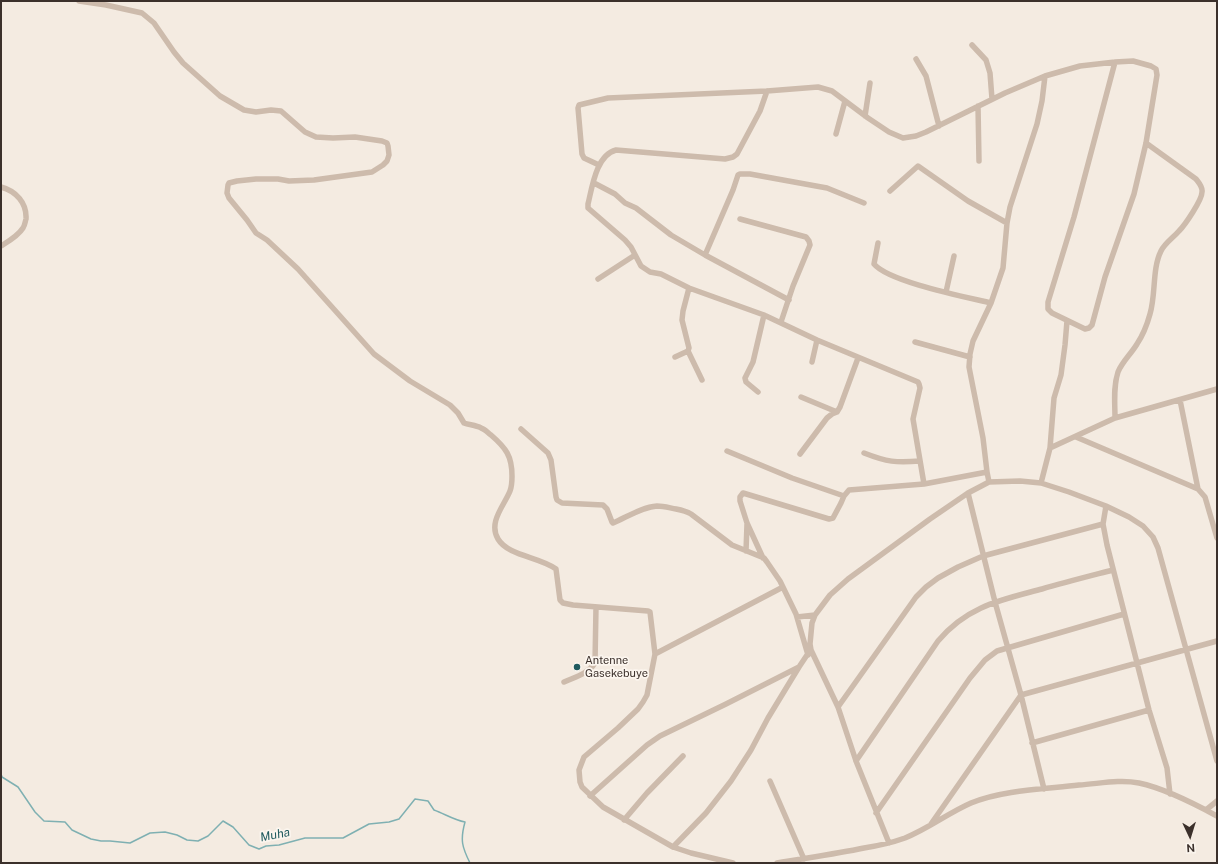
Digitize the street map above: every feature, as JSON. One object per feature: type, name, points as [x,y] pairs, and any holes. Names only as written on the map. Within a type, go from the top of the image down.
[{"type":"street","points":[[79,1],[142,13],[154,23],[183,63],[220,96],[244,110],[256,112],[271,110],[281,111],[305,132],[316,137],[355,137],[382,140],[386,143],[388,146],[389,155],[387,160],[383,165],[372,172],[314,180],[237,180],[228,185],[227,193],[229,198],[256,233],[267,240],[298,269],[374,354],[410,381],[450,405],[458,413],[464,423],[482,428],[508,453],[511,459],[512,483],[510,492],[496,518],[495,525],[495,532],[501,543],[508,549],[556,569],[561,602],[573,605],[650,612],[655,654],[646,695],[638,709],[584,757],[580,764],[579,770],[580,782],[582,787],[590,796],[603,806],[624,820],[673,847],[690,853],[733,863]]},
{"type":"street","points":[[972,45],[986,60],[990,73],[992,99]]},
{"type":"street","points":[[916,58],[926,76],[939,126]]},
{"type":"street","points":[[600,165],[584,158],[582,154],[578,108],[579,105],[608,98],[768,91],[818,86],[832,91],[889,132],[904,138],[916,136],[939,126],[992,99],[1045,76],[1080,66],[1115,62],[1133,62],[1151,66],[1156,69],[1157,75],[1146,143],[1134,194],[1105,277],[1092,325],[1085,329],[1052,313],[1048,309],[1048,302],[1074,217],[1115,62]]},
{"type":"street","points":[[989,482],[983,438],[969,367],[970,357],[973,341],[991,303],[1003,268],[1007,222],[1010,207],[1037,124],[1045,76]]},
{"type":"street","points":[[865,116],[870,83]]},
{"type":"street","points":[[768,91],[748,135],[737,154],[733,157],[725,159],[616,150],[608,153],[600,165],[588,208],[625,240],[631,247],[641,266],[650,272],[661,274],[689,288],[781,322],[817,340],[919,384],[919,394],[913,419],[924,484]]},
{"type":"street","points":[[836,134],[845,101]]},
{"type":"street","points":[[978,106],[979,161]]},
{"type":"street","points":[[1115,418],[1115,394],[1118,372],[1146,328],[1154,302],[1158,262],[1161,251],[1168,241],[1180,231],[1190,217],[1202,194],[1202,187],[1196,179],[1146,143]]},
{"type":"street","points":[[890,191],[918,166],[968,201],[1007,222]]},
{"type":"street","points":[[706,255],[738,175],[740,174],[750,174],[827,188],[864,202]]},
{"type":"street","points":[[594,183],[615,194],[625,203],[636,208],[671,235],[789,300]]},
{"type":"street","points":[[1,187],[15,193],[25,206],[26,215],[23,228],[14,237],[1,246]]},
{"type":"street","points":[[740,218],[806,237],[809,241],[810,245],[781,322]]},
{"type":"street","points":[[878,243],[874,264],[877,269],[905,281],[991,303]]},
{"type":"street","points":[[598,279],[635,255]]},
{"type":"street","points":[[946,292],[954,256]]},
{"type":"street","points":[[689,288],[682,320],[689,348],[688,351],[702,380]]},
{"type":"street","points":[[758,392],[746,382],[745,378],[753,362],[764,315]]},
{"type":"street","points":[[1041,483],[1050,448],[1054,398],[1061,375],[1066,346],[1067,321]]},
{"type":"street","points":[[812,362],[817,340]]},
{"type":"street","points":[[915,342],[970,357]]},
{"type":"street","points":[[675,357],[688,351]]},
{"type":"street","points":[[800,454],[827,418],[837,412],[858,358]]},
{"type":"street","points":[[1050,448],[1115,418],[1217,389]]},
{"type":"street","points":[[801,397],[837,412]]},
{"type":"street","points":[[1180,400],[1198,489]]},
{"type":"street","points":[[521,429],[548,453],[551,460],[556,497],[560,502],[603,505],[607,509],[612,522],[614,523],[657,506],[684,511],[691,514],[732,545],[764,558]]},
{"type":"street","points":[[1076,437],[1198,489],[1205,497],[1217,538]]},
{"type":"street","points":[[727,451],[792,478],[844,496]]},
{"type":"street","points":[[864,453],[892,462],[920,461]]},
{"type":"street","points":[[889,843],[856,761],[838,707],[809,653],[797,617],[783,587],[764,558],[747,523],[740,497],[743,493],[829,519],[833,518],[844,496],[849,490],[924,484],[987,472]]},
{"type":"street","points":[[673,847],[706,813],[751,750],[768,718],[809,653],[812,623],[830,595],[848,579],[930,519],[968,493],[989,482],[1020,481],[1041,483],[1069,492],[1106,506],[1134,520],[1143,526],[1153,537],[1158,548],[1217,761]]},
{"type":"street","points":[[968,493],[1044,789]]},
{"type":"street","points":[[1106,506],[1103,524],[1124,614],[1167,768],[1170,794]]},
{"type":"street","points":[[746,551],[747,523]]},
{"type":"street","points":[[838,707],[916,597],[938,578],[983,556],[1103,524]]},
{"type":"street","points":[[856,761],[938,641],[947,630],[959,620],[995,602],[1114,570]]},
{"type":"street","points":[[655,654],[783,587]]},
{"type":"street","points":[[564,682],[590,670],[595,663],[596,607]]},
{"type":"street","points":[[876,813],[970,678],[985,660],[997,651],[1008,647],[1124,614]]},
{"type":"street","points":[[797,617],[816,615]]},
{"type":"street","points":[[800,625],[812,623]]},
{"type":"street","points":[[929,826],[1021,695],[1217,641]]},
{"type":"street","points":[[590,796],[647,745],[660,736],[799,667]]},
{"type":"street","points":[[1032,743],[1150,710]]},
{"type":"street","points":[[624,820],[647,793],[683,756]]},
{"type":"street","points":[[770,781],[804,859]]},
{"type":"street","points":[[777,863],[846,852],[889,843],[905,838],[971,803],[987,797],[1044,789],[1129,782],[1153,787],[1217,816]]},
{"type":"street","points":[[1206,810],[1217,801]]},
{"type":"waterway","name":"Muha","points":[[1,774],[2,777],[18,787],[35,812],[44,821],[65,822],[72,830],[91,839],[130,843],[150,833],[165,832],[177,835],[187,840],[198,841],[208,836],[223,821],[233,827],[249,845],[259,849],[266,846],[279,845],[305,838],[343,838],[369,824],[389,822],[399,819],[415,799],[428,801],[434,810],[465,822],[462,839],[465,852],[470,863]]},
{"type":"place","name":"Antenne Gasekebuye","points":[[577,667]]}]
